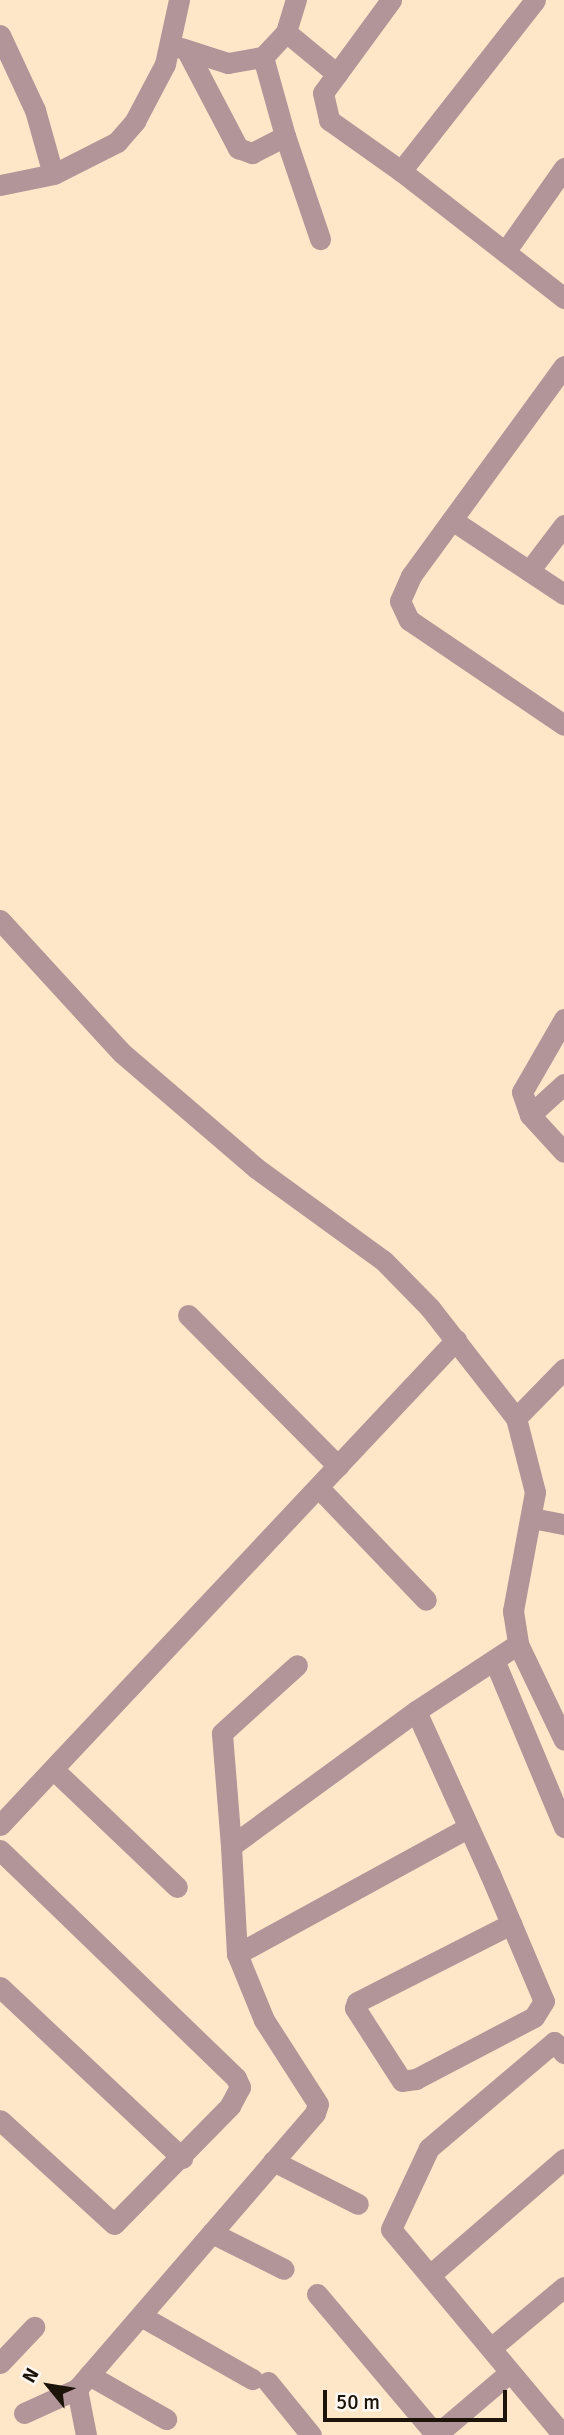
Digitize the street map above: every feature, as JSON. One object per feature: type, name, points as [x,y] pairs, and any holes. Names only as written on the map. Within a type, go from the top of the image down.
[{"type":"street","points":[[178,0],[180,47],[238,148],[252,153],[285,136]]},
{"type":"street","points":[[180,47],[228,63],[263,57],[286,32],[296,0]]},
{"type":"street","points":[[391,0],[323,93],[329,120],[401,171],[564,298]]},
{"type":"street","points":[[401,171],[535,0]]},
{"type":"street","points":[[286,32],[337,74]]},
{"type":"street","points":[[0,35],[35,110],[53,174]]},
{"type":"street","points":[[0,186],[53,174],[117,142],[135,121],[180,47]]},
{"type":"street","points":[[263,57],[285,136],[320,239]]},
{"type":"street","points":[[505,252],[564,168]]},
{"type":"street","points":[[564,366],[411,576],[400,601],[409,620],[564,725]]},
{"type":"street","points":[[452,520],[564,594]]},
{"type":"street","points":[[529,571],[564,525]]},
{"type":"street","points":[[0,920],[122,1053],[256,1168],[384,1261],[456,1340],[516,1418],[533,1473],[531,1518],[513,1611],[518,1644],[564,1740]]},
{"type":"street","points":[[564,1019],[522,1092],[530,1115],[564,1152]]},
{"type":"street","points":[[530,1115],[564,1084]]},
{"type":"street","points":[[188,1315],[338,1466]]},
{"type":"street","points":[[0,1825],[456,1340]]},
{"type":"street","points":[[516,1418],[564,1369]]},
{"type":"street","points":[[318,1487],[426,1600]]},
{"type":"street","points":[[531,1518],[564,1524]]},
{"type":"street","points":[[232,1846],[416,1711],[495,1662],[518,1644]]},
{"type":"street","points":[[495,1662],[564,1826]]},
{"type":"street","points":[[24,2413],[83,2382],[315,2113],[318,2104],[264,2020],[237,1954],[232,1846],[222,1733],[297,1665]]},
{"type":"street","points":[[416,1711],[467,1828],[512,1924],[542,1993],[543,2007],[499,2036],[416,2078],[402,2081],[355,2008],[358,2002],[512,1924]]},
{"type":"street","points":[[53,1769],[177,1887]]},
{"type":"street","points":[[237,1954],[467,1828]]},
{"type":"street","points":[[0,1850],[236,2078],[240,2087],[236,2097],[182,2158],[114,2224],[0,2120]]},
{"type":"street","points":[[0,1987],[182,2158]]},
{"type":"street","points":[[560,2425],[510,2372],[391,2229],[429,2148],[554,2042],[564,2053]]},
{"type":"street","points":[[430,2275],[564,2159]]},
{"type":"street","points":[[273,2161],[358,2203]]},
{"type":"street","points":[[212,2233],[284,2269]]},
{"type":"street","points":[[491,2348],[564,2287]]},
{"type":"street","points":[[317,2294],[436,2435],[510,2372]]},
{"type":"street","points":[[141,2316],[260,2380],[311,2435]]},
{"type":"street","points":[[0,2363],[34,2327]]},
{"type":"street","points":[[83,2382],[166,2419]]},
{"type":"street","points":[[83,2382],[86,2435]]}]
